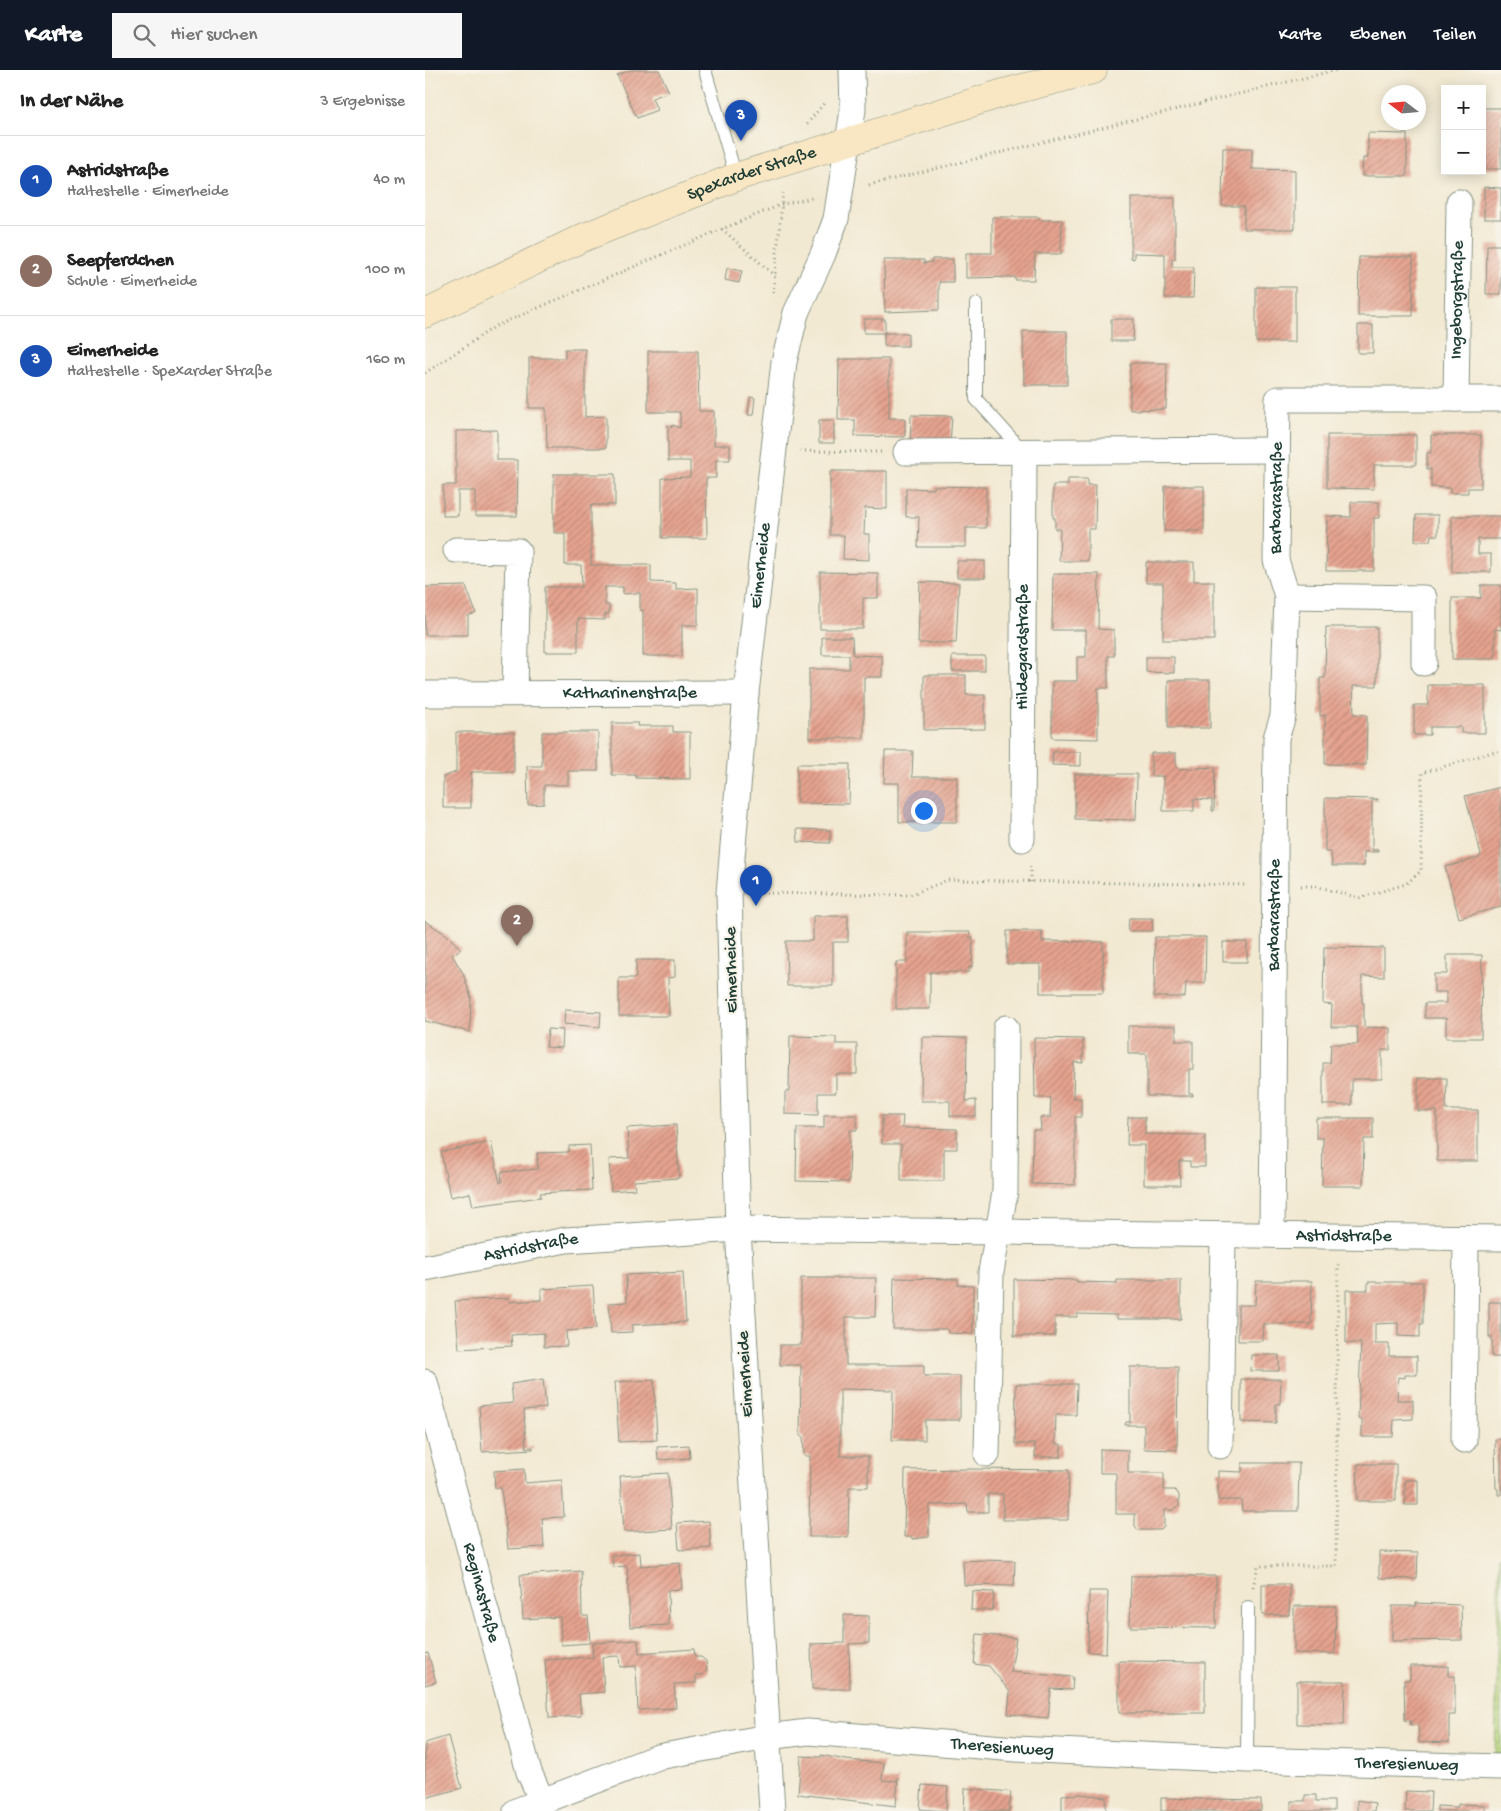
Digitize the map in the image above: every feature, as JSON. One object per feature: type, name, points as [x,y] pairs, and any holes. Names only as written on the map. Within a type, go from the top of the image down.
[{"type":"main road","name":"Spexarder Straße","points":[[425,314],[582,238],[736,177],[1003,93],[1093,70]]},
{"type":"street","name":"Eimerheide","points":[[772,1811],[738,1229],[729,892],[746,693],[775,452],[783,362],[796,313],[823,254],[836,219],[842,191],[853,110],[853,70]]},
{"type":"street","name":"Ingeborgstraße","points":[[1456,399],[1459,202]]},
{"type":"street","name":"Barbarastraße","points":[[1272,1235],[1276,738],[1283,716],[1287,596],[1277,560],[1278,399],[1456,399]]},
{"type":"street","points":[[1456,399],[1501,399]]},
{"type":"street","points":[[906,452],[1024,453],[1277,450]]},
{"type":"street","name":"Hildegardstraße","points":[[1021,839],[1024,453]]},
{"type":"street","points":[[457,550],[517,551],[515,693]]},
{"type":"street","points":[[1287,596],[1424,598],[1424,662]]},
{"type":"street","name":"Katharinenstraße","points":[[425,694],[746,693]]},
{"type":"street","points":[[987,1454],[991,1272],[1005,1192],[1006,1028]]},
{"type":"street","name":"Astridstraße","points":[[425,1268],[566,1240],[738,1229],[1501,1238]]},
{"type":"street","points":[[1220,1446],[1223,1235]]},
{"type":"street","points":[[1464,1440],[1466,1238]]},
{"type":"street","name":"Reginastraße","points":[[425,1382],[529,1772],[542,1802]]},
{"type":"street","name":"Theresienweg","points":[[516,1811],[658,1757],[767,1737],[808,1732],[1016,1749],[1247,1760],[1501,1767]]},
{"type":"lane","points":[[705,70],[736,177]]},
{"type":"lane","points":[[977,304],[976,399],[1024,453]]},
{"type":"lane","points":[[1247,1760],[1249,1607]]},
{"type":"path","points":[[425,373],[496,326],[783,204],[1336,70]]},
{"type":"path","points":[[800,127],[808,123],[826,100]]},
{"type":"path","points":[[773,294],[783,204]]},
{"type":"path","points":[[722,229],[775,276]]},
{"type":"path","points":[[775,452],[906,452]]},
{"type":"path","points":[[729,892],[910,895],[948,880],[1315,886],[1359,898],[1406,884],[1421,871],[1422,773],[1496,751],[1501,753]]},
{"type":"path","points":[[1249,1607],[1258,1566],[1335,1566],[1339,1236]]},
{"type":"green space","points":[[1499,1556],[1501,1556],[1501,1758],[1495,1757]]},
{"type":"building","points":[[631,70],[659,70],[669,92],[652,98],[657,110],[637,118],[617,75]]},
{"type":"building","points":[[1486,108],[1501,108],[1501,169],[1486,169]]},
{"type":"building","points":[[1368,133],[1407,134],[1407,176],[1362,176],[1363,158],[1368,158]]},
{"type":"building","points":[[1223,148],[1252,148],[1252,169],[1295,170],[1295,229],[1244,229],[1244,206],[1222,206]]},
{"type":"building","points":[[1484,187],[1501,188],[1501,219],[1484,219]]},
{"type":"building","points":[[1131,198],[1175,198],[1175,259],[1172,259],[1172,267],[1194,267],[1193,298],[1165,298],[1165,254],[1134,253],[1134,259],[1131,258]]},
{"type":"building","points":[[992,217],[1039,217],[1039,220],[1062,220],[1061,254],[1035,254],[1034,280],[1015,280],[1015,277],[966,278],[966,253],[992,253]]},
{"type":"building","points":[[1487,245],[1501,245],[1501,294],[1486,294]]},
{"type":"building","points":[[1359,257],[1413,257],[1413,316],[1358,316]]},
{"type":"building","points":[[932,259],[953,259],[953,282],[939,282],[939,310],[885,312],[884,260],[924,260],[924,263],[932,262]]},
{"type":"building","points":[[727,268],[742,271],[739,283],[725,280]]},
{"type":"building","points":[[1256,287],[1295,287],[1295,342],[1256,342]]},
{"type":"building","points":[[864,319],[885,319],[885,333],[864,333]]},
{"type":"building","points":[[1111,319],[1134,319],[1133,341],[1111,341]]},
{"type":"building","points":[[1358,325],[1373,325],[1373,353],[1358,353]]},
{"type":"building","points":[[1023,331],[1067,331],[1067,385],[1024,385]]},
{"type":"building","points":[[884,333],[908,333],[908,346],[884,346]]},
{"type":"building","points":[[565,349],[585,349],[585,417],[606,416],[606,448],[547,448],[546,408],[529,408],[529,358],[565,358]]},
{"type":"building","points":[[648,351],[698,351],[699,411],[714,411],[714,445],[730,445],[730,460],[716,460],[716,478],[706,478],[707,538],[662,538],[662,478],[690,477],[690,461],[668,461],[668,425],[671,428],[673,425],[680,428],[680,412],[648,412]]},
{"type":"building","points":[[839,359],[889,359],[889,418],[905,418],[905,437],[855,436],[855,420],[838,420]]},
{"type":"building","points":[[1130,363],[1167,363],[1166,409],[1130,410]]},
{"type":"building","points":[[750,397],[755,398],[753,415],[748,415]]},
{"type":"building","points":[[911,415],[952,416],[950,445],[910,445]]},
{"type":"building","points":[[819,420],[834,420],[834,443],[819,443]]},
{"type":"building","points":[[497,430],[497,460],[518,460],[517,516],[475,516],[475,491],[458,491],[458,516],[443,516],[443,485],[456,485],[456,431]]},
{"type":"building","points":[[1327,435],[1416,435],[1416,465],[1374,465],[1374,489],[1327,488]]},
{"type":"building","points":[[1431,435],[1481,435],[1481,488],[1468,488],[1468,493],[1450,493],[1450,488],[1431,487],[1431,469],[1427,469],[1427,453],[1431,453]]},
{"type":"building","points":[[830,471],[887,471],[887,509],[865,508],[864,534],[869,534],[869,560],[843,559],[844,535],[830,535]]},
{"type":"building","points":[[554,474],[615,474],[615,505],[591,505],[591,565],[651,565],[651,582],[676,583],[676,589],[698,588],[698,625],[682,625],[682,656],[643,656],[643,610],[640,610],[640,593],[623,594],[623,587],[605,587],[605,605],[609,605],[609,614],[605,614],[605,620],[578,619],[578,652],[545,652],[545,587],[582,587],[581,565],[565,565],[565,533],[554,533]]},
{"type":"building","points":[[1068,479],[1088,479],[1087,485],[1096,485],[1095,529],[1088,529],[1088,561],[1059,561],[1060,529],[1055,529],[1055,518],[1053,518],[1053,485],[1068,485]]},
{"type":"building","points":[[934,486],[986,487],[986,528],[966,528],[966,547],[918,547],[919,517],[906,517],[906,488],[934,489]]},
{"type":"building","points":[[1165,486],[1204,486],[1204,531],[1164,531]]},
{"type":"building","points":[[1351,502],[1379,502],[1379,518],[1374,518],[1374,571],[1326,571],[1327,516],[1351,517]]},
{"type":"building","points":[[1416,515],[1438,515],[1438,535],[1431,535],[1430,541],[1415,541]]},
{"type":"building","points":[[1452,516],[1501,516],[1501,539],[1478,539],[1478,554],[1491,554],[1491,572],[1452,572]]},
{"type":"building","points":[[957,561],[985,561],[985,578],[957,578]]},
{"type":"building","points":[[1146,562],[1194,562],[1194,581],[1214,581],[1214,640],[1163,640],[1163,583],[1146,583]]},
{"type":"building","points":[[820,572],[878,573],[878,598],[863,598],[863,629],[820,629]]},
{"type":"building","points":[[1053,574],[1099,574],[1098,629],[1114,630],[1114,656],[1108,656],[1108,688],[1098,688],[1098,739],[1052,738],[1052,681],[1077,681],[1077,657],[1086,657],[1086,630],[1052,630]]},
{"type":"building","points":[[920,582],[959,583],[956,643],[918,643]]},
{"type":"building","points":[[1481,585],[1501,585],[1501,630],[1495,629],[1495,659],[1452,659],[1452,598],[1481,598]]},
{"type":"building","points":[[466,586],[476,613],[468,616],[468,635],[425,635],[425,587]]},
{"type":"building","points":[[1326,627],[1377,627],[1377,686],[1353,686],[1354,714],[1367,715],[1366,765],[1325,764],[1325,715],[1320,716],[1320,678],[1325,678]]},
{"type":"building","points":[[822,637],[852,637],[853,655],[882,656],[882,677],[864,677],[864,738],[809,738],[809,669],[849,669],[849,655],[822,655]]},
{"type":"building","points":[[952,656],[985,656],[985,671],[952,671]]},
{"type":"building","points":[[1146,657],[1174,657],[1174,673],[1146,672]]},
{"type":"building","points":[[924,675],[966,675],[966,695],[985,695],[985,729],[924,730]]},
{"type":"building","points":[[1168,680],[1210,680],[1210,728],[1168,728]]},
{"type":"building","points":[[1428,685],[1485,685],[1485,733],[1461,733],[1461,727],[1430,727],[1430,735],[1414,735],[1414,705],[1428,705]]},
{"type":"building","points":[[612,723],[638,723],[637,726],[673,726],[673,732],[690,732],[690,779],[636,778],[636,775],[612,775]]},
{"type":"building","points":[[456,732],[514,732],[514,772],[471,772],[471,808],[443,808],[443,777],[456,772]]},
{"type":"building","points":[[542,732],[598,732],[598,771],[568,771],[568,785],[544,785],[544,804],[528,805],[527,766],[542,766]]},
{"type":"building","points":[[885,751],[913,751],[912,777],[957,777],[957,822],[899,822],[899,783],[884,783]]},
{"type":"building","points":[[1053,752],[1081,752],[1081,766],[1052,765]]},
{"type":"building","points":[[1151,753],[1176,753],[1176,767],[1178,769],[1215,767],[1214,811],[1212,811],[1212,800],[1194,799],[1194,811],[1163,811],[1163,776],[1151,776]]},
{"type":"building","points":[[797,764],[850,764],[849,804],[797,803]]},
{"type":"building","points":[[1075,774],[1137,774],[1136,820],[1075,819]]},
{"type":"building","points":[[1501,787],[1501,907],[1459,918],[1445,867],[1479,858],[1481,854],[1465,796]]},
{"type":"building","points":[[1325,798],[1378,799],[1372,800],[1372,850],[1378,850],[1378,852],[1364,852],[1364,866],[1332,866],[1331,852],[1325,852]]},
{"type":"building","points":[[797,829],[830,830],[830,843],[798,842]]},
{"type":"building","points":[[813,916],[848,916],[848,942],[833,942],[833,986],[787,986],[786,941],[813,941]]},
{"type":"building","points":[[1129,918],[1152,918],[1153,931],[1128,931]]},
{"type":"building","points":[[425,921],[447,935],[461,949],[452,955],[463,973],[471,998],[470,1032],[425,1021]]},
{"type":"building","points":[[1007,931],[1042,931],[1042,941],[1103,942],[1103,993],[1040,993],[1040,964],[1007,964]]},
{"type":"building","points":[[907,932],[970,932],[969,937],[973,937],[972,967],[969,967],[969,972],[930,972],[930,1009],[896,1009],[896,962],[907,962]]},
{"type":"building","points":[[1155,937],[1206,937],[1205,983],[1186,983],[1185,997],[1154,997]]},
{"type":"building","points":[[1223,942],[1247,942],[1247,962],[1223,962]]},
{"type":"building","points":[[1324,947],[1384,948],[1384,977],[1362,976],[1362,1003],[1364,1003],[1364,1027],[1390,1028],[1390,1050],[1382,1050],[1382,1079],[1352,1079],[1352,1105],[1323,1105],[1323,1063],[1330,1063],[1331,1044],[1358,1044],[1357,1027],[1331,1027],[1332,1005],[1323,1004]]},
{"type":"building","points":[[1447,955],[1482,955],[1481,1038],[1446,1038],[1446,1018],[1425,1018],[1425,1003],[1446,1003],[1446,992],[1434,992],[1434,974],[1447,974]]},
{"type":"building","points":[[636,960],[675,960],[675,977],[668,978],[669,1016],[619,1016],[619,978],[636,978]]},
{"type":"building","points":[[565,1010],[601,1012],[600,1027],[564,1024]]},
{"type":"building","points":[[1128,1026],[1176,1026],[1176,1041],[1193,1041],[1193,1069],[1189,1069],[1189,1094],[1193,1094],[1193,1096],[1147,1096],[1147,1054],[1128,1054]]},
{"type":"building","points":[[548,1029],[563,1030],[562,1048],[546,1047]]},
{"type":"building","points":[[790,1036],[836,1037],[836,1044],[857,1044],[857,1074],[836,1074],[836,1093],[818,1093],[818,1115],[785,1114],[785,1092],[789,1091]]},
{"type":"building","points":[[922,1037],[967,1038],[966,1101],[976,1100],[976,1116],[950,1116],[950,1101],[921,1101]]},
{"type":"building","points":[[1034,1038],[1083,1039],[1083,1063],[1074,1062],[1073,1098],[1081,1098],[1081,1117],[1075,1117],[1075,1185],[1032,1184],[1033,1130],[1041,1130],[1040,1117],[1050,1117],[1051,1098],[1035,1098]]},
{"type":"building","points":[[1418,1078],[1447,1078],[1446,1110],[1478,1110],[1478,1161],[1437,1161],[1437,1111],[1418,1111]]},
{"type":"building","points":[[824,1115],[857,1115],[857,1130],[850,1130],[849,1182],[796,1181],[797,1128],[824,1128]]},
{"type":"building","points":[[882,1116],[903,1116],[902,1128],[957,1129],[957,1149],[944,1149],[944,1181],[901,1181],[901,1144],[882,1144]]},
{"type":"building","points":[[1128,1117],[1145,1117],[1145,1134],[1205,1135],[1205,1167],[1190,1167],[1190,1161],[1179,1161],[1180,1185],[1144,1185],[1144,1145],[1127,1145]]},
{"type":"building","points":[[1316,1118],[1373,1118],[1373,1139],[1364,1139],[1363,1186],[1322,1186],[1323,1138],[1316,1138]]},
{"type":"building","points":[[676,1125],[679,1178],[634,1181],[635,1189],[611,1191],[609,1159],[629,1158],[627,1128]]},
{"type":"building","points":[[491,1142],[500,1183],[502,1182],[501,1172],[538,1169],[537,1153],[569,1152],[569,1146],[590,1145],[592,1190],[540,1193],[541,1197],[473,1206],[470,1193],[450,1197],[441,1152]]},
{"type":"building","points":[[683,1272],[686,1322],[632,1325],[632,1332],[611,1333],[609,1303],[627,1302],[626,1275]]},
{"type":"building","points":[[801,1278],[876,1278],[875,1317],[846,1317],[846,1365],[924,1365],[924,1376],[960,1376],[960,1420],[925,1420],[925,1440],[892,1440],[893,1390],[840,1389],[840,1456],[868,1456],[868,1487],[849,1487],[848,1537],[809,1537],[810,1456],[804,1456],[803,1436],[800,1436],[801,1365],[780,1365],[780,1345],[801,1345]]},
{"type":"building","points":[[894,1278],[958,1279],[958,1285],[973,1286],[973,1334],[948,1333],[948,1329],[893,1329]]},
{"type":"building","points":[[1014,1279],[1117,1283],[1117,1280],[1181,1280],[1181,1319],[1117,1319],[1117,1315],[1077,1314],[1077,1317],[1055,1317],[1055,1336],[1014,1336]]},
{"type":"building","points":[[1256,1281],[1312,1281],[1311,1324],[1264,1324],[1263,1341],[1238,1341],[1238,1305],[1255,1305]]},
{"type":"building","points":[[1368,1282],[1423,1282],[1423,1324],[1420,1324],[1420,1337],[1398,1336],[1398,1323],[1375,1324],[1375,1344],[1389,1344],[1389,1356],[1417,1356],[1417,1375],[1405,1375],[1405,1378],[1398,1377],[1397,1400],[1413,1400],[1413,1419],[1394,1420],[1393,1437],[1362,1437],[1362,1419],[1358,1419],[1361,1343],[1346,1343],[1346,1290],[1368,1290]]},
{"type":"building","points":[[593,1286],[596,1329],[566,1331],[567,1346],[544,1347],[544,1333],[511,1335],[512,1346],[459,1349],[455,1301],[509,1298],[509,1302],[541,1300],[541,1289]]},
{"type":"building","points":[[1489,1302],[1501,1302],[1501,1357],[1492,1357],[1492,1337],[1489,1337]]},
{"type":"building","points":[[1251,1355],[1279,1355],[1279,1371],[1250,1371]]},
{"type":"building","points":[[1130,1367],[1178,1367],[1177,1450],[1144,1449],[1144,1425],[1125,1425],[1126,1422],[1130,1422]]},
{"type":"building","points":[[543,1379],[546,1408],[524,1410],[526,1448],[533,1447],[533,1449],[482,1452],[479,1406],[513,1403],[511,1384]]},
{"type":"building","points":[[1241,1379],[1281,1379],[1280,1404],[1276,1404],[1276,1423],[1241,1422]]},
{"type":"building","points":[[654,1380],[657,1440],[619,1442],[615,1382]]},
{"type":"building","points":[[1016,1384],[1077,1384],[1076,1415],[1056,1415],[1055,1444],[1061,1444],[1061,1457],[1035,1457],[1035,1444],[1015,1444]]},
{"type":"building","points":[[1495,1439],[1501,1439],[1501,1495],[1498,1495],[1498,1489],[1496,1488]]},
{"type":"building","points":[[689,1445],[690,1458],[658,1460],[657,1447]]},
{"type":"building","points":[[1100,1449],[1128,1450],[1128,1473],[1164,1473],[1164,1490],[1175,1490],[1179,1495],[1179,1505],[1174,1510],[1164,1510],[1164,1527],[1161,1530],[1138,1530],[1135,1526],[1135,1514],[1116,1514],[1116,1473],[1100,1473]]},
{"type":"building","points":[[1242,1463],[1299,1463],[1298,1511],[1242,1511],[1241,1500],[1218,1500],[1218,1471],[1242,1472]]},
{"type":"building","points":[[1358,1464],[1396,1464],[1396,1501],[1357,1501]]},
{"type":"building","points":[[524,1469],[525,1483],[562,1480],[564,1517],[542,1518],[544,1547],[508,1549],[501,1488],[495,1488],[494,1471]]},
{"type":"building","points":[[905,1470],[1069,1470],[1068,1520],[1003,1520],[1003,1494],[988,1494],[988,1512],[968,1512],[967,1504],[929,1505],[929,1537],[912,1539],[912,1537],[904,1537]]},
{"type":"building","points":[[668,1473],[672,1529],[624,1532],[620,1476]]},
{"type":"building","points":[[1405,1480],[1418,1480],[1418,1505],[1405,1505]]},
{"type":"building","points":[[709,1521],[711,1548],[679,1550],[677,1523]]},
{"type":"building","points":[[1379,1552],[1418,1553],[1417,1579],[1379,1578]]},
{"type":"building","points":[[640,1553],[641,1566],[680,1563],[682,1589],[668,1590],[669,1625],[630,1627],[627,1566],[613,1567],[612,1555]]},
{"type":"building","points":[[963,1561],[1015,1561],[1014,1586],[964,1585]]},
{"type":"building","points":[[581,1571],[582,1614],[583,1616],[588,1616],[590,1643],[561,1645],[560,1617],[523,1619],[520,1575]]},
{"type":"building","points":[[1131,1576],[1216,1576],[1216,1628],[1130,1627]]},
{"type":"building","points":[[1262,1584],[1290,1584],[1289,1615],[1262,1615]]},
{"type":"building","points":[[972,1591],[994,1592],[993,1610],[971,1610]]},
{"type":"building","points":[[1089,1591],[1108,1591],[1106,1653],[1088,1652]]},
{"type":"building","points":[[1416,1603],[1461,1605],[1462,1640],[1392,1641],[1392,1606],[1416,1606]]},
{"type":"building","points":[[1294,1606],[1336,1606],[1335,1654],[1294,1653]]},
{"type":"building","points":[[844,1615],[869,1616],[869,1643],[849,1644],[850,1689],[812,1689],[811,1644],[844,1643]]},
{"type":"building","points":[[977,1634],[1016,1638],[1011,1672],[1073,1677],[1072,1690],[1051,1689],[1048,1718],[1008,1714],[1010,1692],[989,1666],[974,1664]]},
{"type":"building","points":[[638,1640],[639,1653],[694,1649],[695,1657],[701,1657],[706,1661],[707,1670],[703,1675],[696,1675],[696,1683],[674,1684],[676,1708],[638,1710],[636,1666],[620,1667],[619,1656],[602,1657],[604,1692],[579,1694],[581,1716],[549,1718],[545,1660],[593,1657],[592,1643]]},
{"type":"building","points":[[428,1653],[436,1682],[425,1685],[425,1654]]},
{"type":"building","points":[[1119,1661],[1205,1662],[1205,1713],[1119,1713]]},
{"type":"building","points":[[1410,1666],[1448,1666],[1448,1676],[1455,1676],[1455,1715],[1449,1715],[1449,1742],[1419,1743],[1418,1725],[1410,1725],[1411,1721],[1405,1721],[1404,1680],[1410,1680]]},
{"type":"building","points":[[1297,1681],[1345,1681],[1344,1725],[1297,1724]]},
{"type":"building","points":[[448,1736],[462,1788],[425,1798],[425,1743]]},
{"type":"building","points":[[821,1755],[846,1760],[884,1763],[882,1780],[896,1781],[898,1777],[896,1806],[798,1794],[801,1756],[821,1757]]},
{"type":"building","points":[[922,1785],[948,1787],[946,1811],[920,1809]]},
{"type":"building","points":[[965,1788],[1011,1792],[1009,1811],[964,1811]]},
{"type":"building","points":[[1406,1791],[1431,1792],[1430,1811],[1405,1811]]},
{"type":"building","points":[[1080,1794],[1106,1797],[1106,1811],[1062,1811],[1062,1795]]},
{"type":"building","points":[[1305,1795],[1316,1795],[1316,1801],[1334,1801],[1334,1811],[1291,1811],[1291,1801],[1305,1801]]},
{"type":"building","points":[[1161,1798],[1261,1800],[1261,1811],[1161,1811]]},
{"type":"building","points":[[1357,1800],[1375,1803],[1374,1811],[1357,1811]]},
{"type":"building","points":[[1458,1804],[1485,1805],[1485,1811],[1437,1811],[1437,1806],[1458,1807]]},
{"type":"place","name":"Eimerheide","points":[[741,141]]},
{"type":"place","name":"Astridstraße","points":[[756,906]]},
{"type":"place","name":"Seepferdchen","points":[[517,946]]}]
